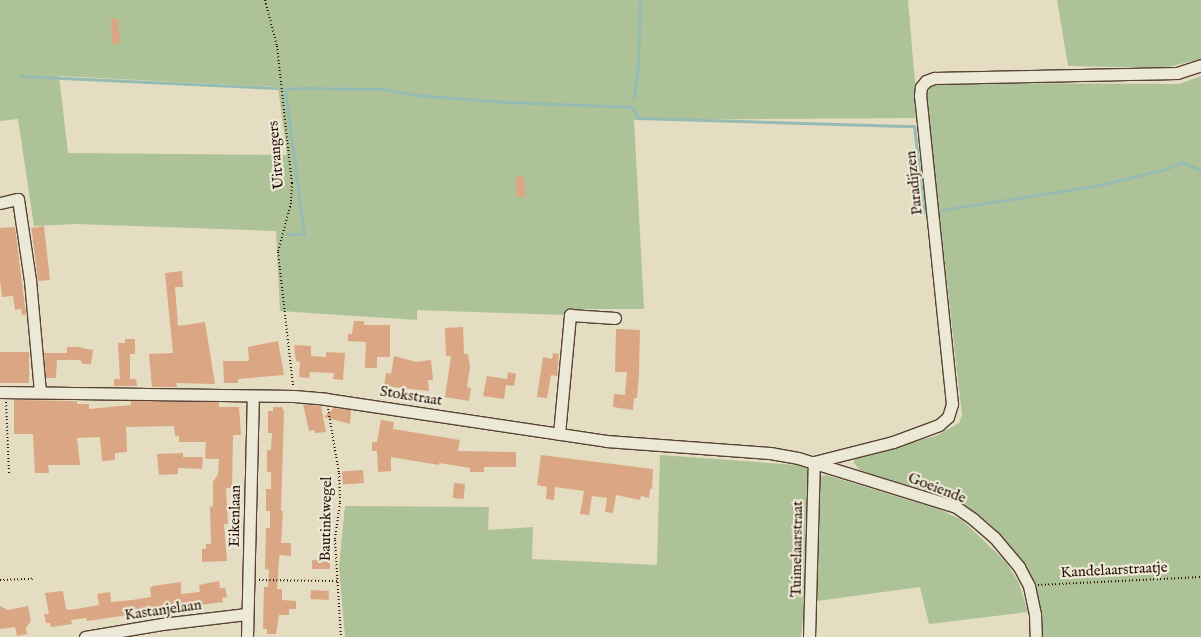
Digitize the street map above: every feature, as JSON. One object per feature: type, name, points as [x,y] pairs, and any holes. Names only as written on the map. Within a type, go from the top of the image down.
[{"type":"street","name":"Paradijzen","points":[[814,462],[893,442],[939,425],[948,418],[952,404],[920,96],[921,87],[926,81],[934,78],[1177,73],[1201,65]]},
{"type":"street","points":[[0,203],[18,199],[30,280],[40,392]]},
{"type":"street","points":[[559,434],[570,315],[615,318]]},
{"type":"street","name":"Stokstraat","points":[[3,392],[294,396],[326,399],[559,434],[707,450],[770,453],[814,462]]},
{"type":"street","name":"Eikenlaan","points":[[247,637],[246,614],[253,396]]},
{"type":"street","name":"Goeiende","points":[[814,462],[956,507],[994,537],[1019,568],[1029,586],[1035,614],[1036,637]]},
{"type":"street","name":"Tuimelaarstraat","points":[[809,637],[814,462]]},
{"type":"street","name":"Kastanjelaan","points":[[84,637],[162,624],[246,614]]},
{"type":"path","name":"Uitvangers","points":[[265,0],[277,46],[292,183],[291,203],[278,252],[294,396]]},
{"type":"path","points":[[3,392],[9,474]]},
{"type":"path","name":"Bautinkwegel","points":[[326,399],[339,473],[340,503],[335,540],[341,637]]},
{"type":"path","name":"Kandelaarstraatje","points":[[1029,586],[1201,578]]},
{"type":"path","points":[[0,580],[34,579]]},
{"type":"path","name":"Bautinkwegel","points":[[248,580],[337,581]]},
{"type":"green space","points":[[0,0],[908,0],[918,118],[634,120],[644,309],[565,309],[564,315],[417,310],[417,320],[280,311],[276,231],[76,224],[34,226],[18,119],[0,121]],"holes":[[[59,76],[278,87],[287,155],[68,153]]]},
{"type":"green space","points":[[1057,0],[1201,0],[1201,59],[1164,68],[1068,66]]},
{"type":"green space","points":[[1201,76],[1201,637],[1042,637],[1041,611],[1036,591],[1029,575],[1007,543],[988,522],[948,497],[860,470],[854,463],[854,459],[858,456],[936,436],[959,423],[962,415],[926,98],[930,88],[935,83],[1179,84]]},
{"type":"green space","points":[[660,455],[797,465],[806,468],[809,473],[805,596],[801,637],[345,637],[339,567],[345,506],[489,507],[488,530],[533,527],[532,559],[657,565]]},
{"type":"green space","points":[[826,475],[941,510],[962,520],[1006,562],[1019,583],[1028,612],[929,624],[920,587],[817,601],[818,489],[820,477]]},
{"type":"building","points":[[111,19],[118,19],[120,43],[112,44]]},
{"type":"building","points":[[524,176],[525,197],[517,197],[515,177]]},
{"type":"building","points":[[44,226],[50,280],[38,281],[31,228]]},
{"type":"building","points":[[15,227],[26,315],[22,315],[21,309],[15,310],[13,296],[2,297],[0,228]]},
{"type":"building","points":[[182,271],[183,287],[175,287],[178,326],[205,322],[215,384],[176,383],[177,387],[152,387],[149,354],[173,353],[165,273]]},
{"type":"building","points":[[354,321],[364,321],[364,325],[390,325],[390,357],[377,357],[377,368],[365,368],[366,342],[348,341],[348,334],[352,334]]},
{"type":"building","points":[[463,327],[464,354],[468,354],[470,367],[467,387],[471,388],[469,401],[445,397],[451,356],[446,356],[445,328]]},
{"type":"building","points":[[616,329],[640,330],[637,398],[634,398],[633,410],[613,407],[614,394],[625,395],[627,372],[615,372]]},
{"type":"building","points":[[125,339],[135,339],[135,354],[130,354],[130,379],[136,379],[137,386],[114,386],[114,379],[120,379],[118,343],[125,343]]},
{"type":"building","points":[[278,341],[284,375],[238,379],[238,383],[224,383],[223,361],[248,361],[248,347]]},
{"type":"building","points":[[294,345],[311,346],[311,356],[326,357],[326,352],[345,353],[343,380],[333,379],[334,373],[310,372],[309,378],[299,377],[300,362],[296,361]]},
{"type":"building","points":[[67,347],[81,347],[93,350],[91,364],[83,364],[80,360],[57,360],[56,378],[46,378],[44,353],[67,353]]},
{"type":"building","points":[[0,352],[29,352],[29,383],[0,383]]},
{"type":"building","points":[[553,353],[559,354],[557,376],[551,375],[547,398],[537,397],[543,357],[552,359]]},
{"type":"building","points":[[394,356],[416,362],[431,360],[433,380],[428,380],[429,391],[384,386],[386,373],[391,374]]},
{"type":"building","points":[[508,372],[516,374],[514,386],[506,385],[504,399],[483,396],[487,376],[507,379]]},
{"type":"building","points":[[14,400],[77,401],[77,404],[89,404],[89,409],[131,405],[131,401],[219,402],[219,407],[239,407],[241,435],[233,435],[232,488],[226,488],[228,524],[224,524],[227,561],[202,562],[202,549],[206,549],[206,544],[211,544],[210,506],[213,507],[213,482],[218,474],[219,459],[205,459],[206,442],[179,442],[179,436],[175,436],[174,426],[126,427],[127,452],[115,453],[115,460],[102,461],[100,437],[77,438],[80,465],[48,465],[49,473],[35,473],[33,434],[14,434]]},
{"type":"building","points":[[303,404],[321,406],[326,432],[315,433],[315,430],[309,431]]},
{"type":"building","points":[[273,407],[282,407],[284,412],[281,543],[291,543],[291,556],[280,555],[277,589],[282,589],[282,600],[296,601],[296,609],[289,609],[289,615],[279,615],[276,634],[267,634],[267,629],[263,629],[264,587],[268,587],[269,570],[265,569],[266,528],[270,528],[270,511],[266,511],[266,489],[271,489],[271,472],[267,472],[267,450],[271,450],[272,433],[268,433],[268,411],[273,411]]},
{"type":"building","points":[[334,408],[351,410],[350,424],[324,417]]},
{"type":"building","points":[[381,420],[394,422],[393,429],[460,440],[458,451],[516,452],[516,467],[484,467],[484,472],[470,472],[470,468],[391,457],[391,471],[378,472],[377,451],[372,451],[372,442],[377,442]]},
{"type":"building","points":[[183,453],[183,457],[203,457],[202,469],[178,468],[178,474],[159,475],[157,454]]},
{"type":"building","points":[[541,455],[653,469],[652,489],[650,489],[649,498],[641,496],[640,500],[616,495],[613,513],[605,512],[607,498],[592,496],[589,515],[580,514],[584,491],[555,487],[554,500],[546,499],[547,487],[537,485]]},
{"type":"building","points":[[363,470],[364,483],[343,484],[342,471]]},
{"type":"building","points":[[454,483],[465,484],[464,499],[453,498]]},
{"type":"building","points":[[312,560],[330,560],[330,569],[312,569]]},
{"type":"building","points":[[219,581],[220,588],[225,588],[227,597],[222,598],[223,602],[201,605],[201,601],[183,603],[184,607],[87,621],[86,618],[71,620],[72,624],[51,627],[50,623],[46,623],[44,614],[49,614],[45,593],[63,591],[66,609],[70,610],[99,605],[97,594],[110,592],[111,602],[132,600],[151,597],[150,588],[153,586],[181,582],[181,594],[200,592],[199,585]]},
{"type":"building","points":[[311,590],[329,591],[329,600],[311,599]]},
{"type":"building","points":[[0,606],[8,610],[28,606],[31,621],[26,628],[27,634],[17,636],[15,627],[0,629]]},
{"type":"waterway","points":[[634,98],[638,67],[640,0]]},
{"type":"waterway","points":[[20,76],[277,88]]},
{"type":"waterway","points":[[287,234],[304,234],[285,89],[302,88],[382,89],[416,95],[506,102],[632,107],[638,118],[914,126],[924,212]]},
{"type":"waterway","points":[[942,210],[1099,185],[1166,169],[1181,162],[1201,170]]}]
